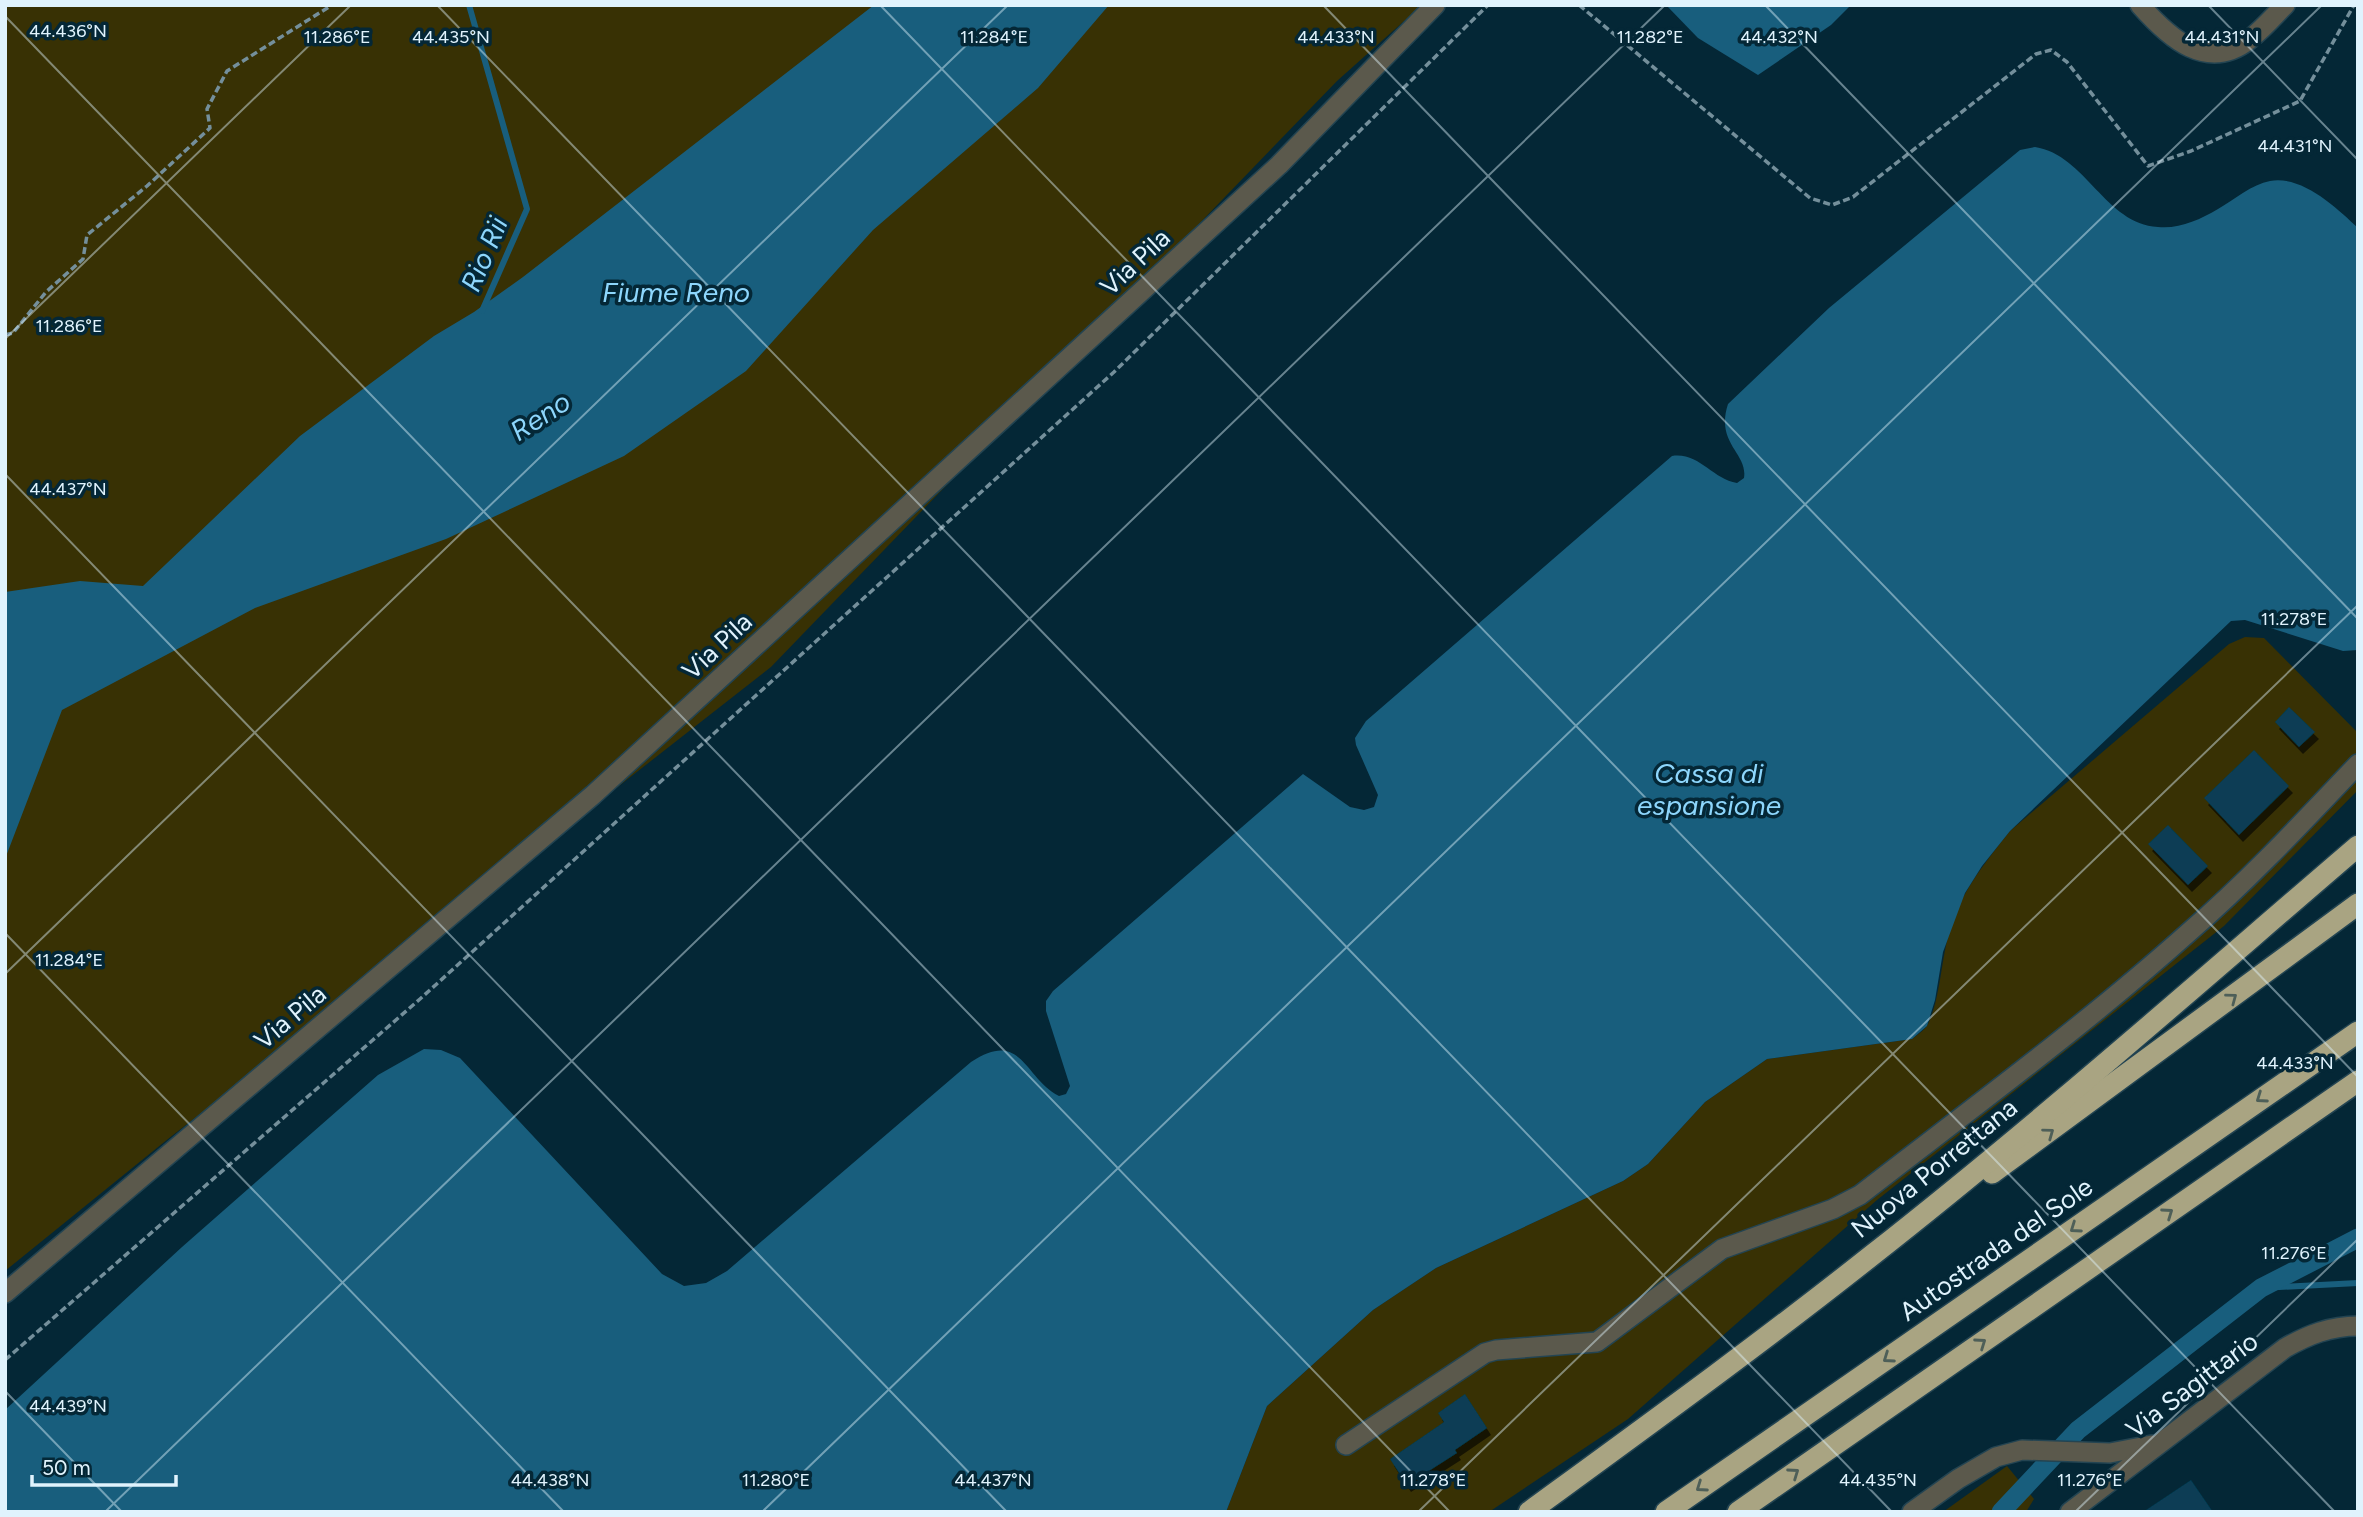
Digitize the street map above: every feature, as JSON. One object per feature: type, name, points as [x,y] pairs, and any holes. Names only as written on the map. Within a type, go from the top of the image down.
[{"type":"highway","name":"Nuova Porrettana","points":[[1529,1512],[1719,1373],[1872,1256],[2358,846]]},
{"type":"highway","points":[[1872,1256],[2096,1098],[2358,904]]},
{"type":"highway","name":"Autostrada del Sole","points":[[1666,1512],[2358,1031]]},
{"type":"highway","points":[[1738,1512],[2358,1082]]},
{"type":"street","name":"Via Pila","points":[[5,1293],[593,795],[1279,165],[1435,5]]},
{"type":"street","points":[[2140,5],[2183,45],[2208,54],[2228,50],[2249,41],[2285,5]]},
{"type":"street","points":[[1346,1445],[1485,1353],[1597,1342],[1722,1249],[1833,1209],[1860,1195],[2053,1046],[2190,932],[2294,831],[2358,764]]},
{"type":"street","name":"Via Sagittario","points":[[2070,1512],[2284,1348],[2306,1336],[2338,1326],[2358,1325]]},
{"type":"street","points":[[1912,1512],[1958,1479],[1996,1457],[2022,1450],[2110,1453],[2158,1444]]},
{"type":"path","points":[[5,335],[13,333],[46,292],[83,259],[87,235],[147,186],[210,128],[207,109],[227,71],[332,5]]},
{"type":"path","points":[[5,1360],[419,999],[1114,372],[1488,5]]},
{"type":"path","points":[[1579,5],[1810,198],[1832,205],[1853,197],[2036,54],[2050,50],[2067,62],[2148,166],[2191,151],[2300,101],[2354,5]]},
{"type":"shaded area","points":[[5,5],[1422,5],[1337,81],[771,667],[168,1139],[5,1271]]},
{"type":"shaded area","points":[[2245,637],[2264,638],[2358,733],[2358,790],[2224,926],[1877,1200],[1628,1419],[1489,1512],[1226,1512],[1267,1406],[1373,1310],[1436,1268],[1623,1181],[1648,1164],[1705,1102],[1767,1059],[1912,1039],[1921,1032],[1927,1026],[1932,1013],[1948,935],[1957,910],[1977,875],[2010,831],[2229,644]]},
{"type":"shaded area","points":[[2007,1466],[2034,1499],[2026,1512],[1943,1512]]},
{"type":"water","name":"Fiume Reno","points":[[874,5],[1109,5],[1038,88],[873,230],[746,371],[624,456],[446,539],[255,608],[62,710],[5,859],[5,592],[80,581],[143,586],[300,436],[434,336],[523,277]]},
{"type":"water","points":[[1666,5],[1851,5],[1831,25],[1758,75],[1698,38]]},
{"type":"water","name":"Cassa di espansione","points":[[2035,147],[2068,162],[2109,202],[2140,223],[2174,227],[2189,223],[2257,185],[2282,180],[2318,195],[2358,228],[2358,650],[2343,651],[2245,620],[2231,621],[2010,831],[1982,866],[1965,893],[1943,952],[1935,1000],[1927,1026],[1912,1039],[1767,1059],[1705,1102],[1648,1164],[1623,1181],[1436,1268],[1373,1310],[1267,1406],[1226,1512],[5,1512],[5,1410],[182,1247],[378,1075],[424,1049],[441,1050],[460,1058],[662,1274],[684,1286],[706,1283],[727,1271],[971,1062],[988,1053],[1001,1050],[1012,1053],[1047,1088],[1059,1096],[1066,1094],[1070,1086],[1046,1011],[1046,1001],[1053,991],[1303,774],[1350,807],[1364,810],[1374,807],[1378,795],[1355,738],[1366,721],[1672,456],[1690,458],[1728,481],[1737,483],[1744,478],[1744,469],[1726,429],[1728,404],[1829,308],[2020,150]]},
{"type":"building","points":[[2289,707],[2315,732],[2299,747],[2275,722]]},
{"type":"building","points":[[2254,750],[2289,786],[2239,835],[2204,798]]},
{"type":"building","points":[[2168,825],[2208,866],[2188,885],[2148,844]]},
{"type":"building","points":[[1465,1394],[1487,1428],[1455,1450],[1457,1453],[1407,1485],[1390,1459],[1444,1422],[1438,1413]]},
{"type":"building","points":[[2191,1480],[2213,1512],[2143,1512]]},
{"type":"waterway","name":"Rio Rii","points":[[469,5],[527,209],[482,311]]},
{"type":"waterway","points":[[2001,1512],[2078,1430],[2261,1288],[2358,1238]]},
{"type":"waterway","points":[[2261,1288],[2358,1283]]},
{"type":"water label","name":"Reno","points":[[540,416]]}]
